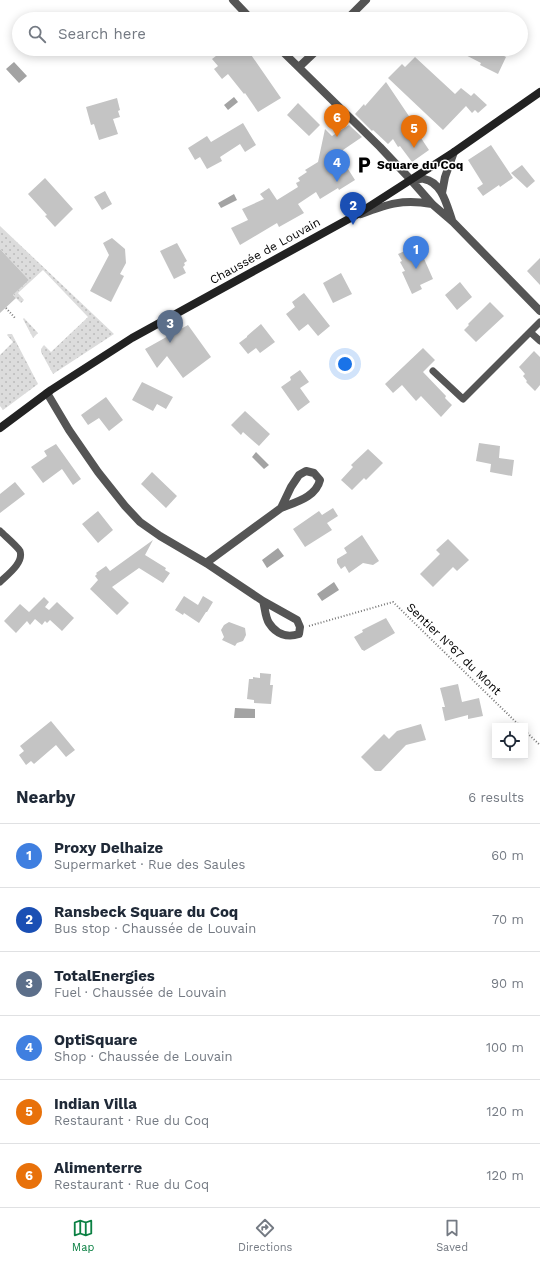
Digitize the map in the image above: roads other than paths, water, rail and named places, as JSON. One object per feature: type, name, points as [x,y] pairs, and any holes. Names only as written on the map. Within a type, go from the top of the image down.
[{"type":"main road","name":"Chaussée de Louvain","points":[[0,428],[51,390],[132,338],[356,215],[454,152],[540,92]]},
{"type":"street","points":[[232,0],[244,12]]},
{"type":"street","points":[[354,12],[366,0]]},
{"type":"street","points":[[287,56],[380,147],[412,180],[432,204],[453,222],[540,311]]},
{"type":"street","points":[[299,68],[311,56]]},
{"type":"street","points":[[442,193],[445,177],[454,152]]},
{"type":"street","points":[[412,180],[424,179],[436,186],[442,193],[453,222]]},
{"type":"street","points":[[356,215],[393,203],[409,201],[432,204]]},
{"type":"street","points":[[47,393],[69,430],[98,472],[130,512],[140,522],[263,601],[297,620],[300,626],[299,634],[293,636],[283,635],[275,630],[268,622],[263,601]]},
{"type":"street","points":[[206,563],[281,508],[309,496],[318,488],[320,480],[314,473],[306,471],[299,475],[291,487],[281,508]]},
{"type":"lane","points":[[433,371],[463,399],[540,322]]},
{"type":"lane","points":[[530,332],[540,341]]},
{"type":"lane","points":[[0,531],[20,550],[21,556],[17,565],[0,582]]},
{"type":"place","name":"Alimenterre","points":[[337,137]]},
{"type":"place","name":"Indian Villa","points":[[414,148]]},
{"type":"place","name":"Square du Coq","points":[[364,165]]},
{"type":"place","name":"OptiSquare","points":[[337,182]]},
{"type":"place","name":"Ransbeck Square du Coq","points":[[353,225]]},
{"type":"place","name":"Proxy Delhaize","points":[[416,269]]},
{"type":"place","name":"TotalEnergies","points":[[170,343]]}]
